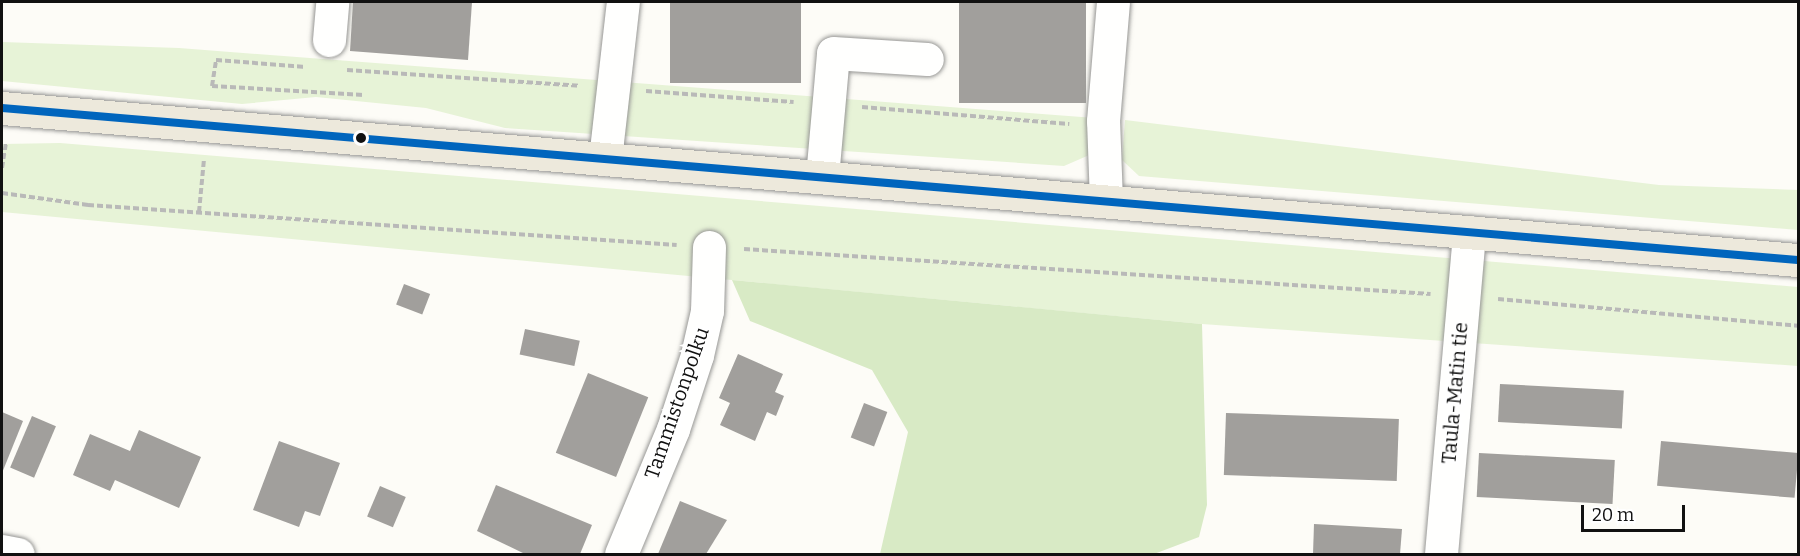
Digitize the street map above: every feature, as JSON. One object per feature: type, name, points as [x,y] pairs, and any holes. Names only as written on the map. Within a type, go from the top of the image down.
[{"type":"main road","points":[[4,123],[605,159],[1798,260]]},
{"type":"street","points":[[329,40],[332,2]]},
{"type":"street","points":[[605,159],[623,2]]},
{"type":"street","points":[[1106,201],[1103,121],[1113,2]]},
{"type":"street","points":[[822,177],[833,53],[927,59]]},
{"type":"street","name":"Taula-Matin tie","points":[[1441,555],[1469,232]]},
{"type":"street","name":"Tammistonpolku","points":[[621,555],[673,429],[697,355],[707,311],[709,247]]},
{"type":"street","points":[[2,551],[18,555]]},
{"type":"path","points":[[2,168],[4,123]]},
{"type":"path","points":[[2,193],[88,205],[1464,296],[1798,326]]},
{"type":"green space","points":[[2,42],[179,48],[1121,120],[1087,156],[1064,166],[505,128],[426,108],[316,97],[242,104],[2,81]]},
{"type":"green space","points":[[1125,120],[1659,185],[1798,190],[1798,230],[1139,176],[1122,160]]},
{"type":"green space","points":[[60,143],[1798,287],[1798,366],[1202,324],[2,212],[2,144]]},
{"type":"green space","points":[[732,280],[1202,324],[1207,505],[1199,537],[1154,554],[880,554],[908,432],[872,370],[750,321]]},
{"type":"building","points":[[353,2],[472,2],[468,60],[350,51]]},
{"type":"building","points":[[670,2],[801,2],[801,83],[670,83]]},
{"type":"building","points":[[959,2],[1086,2],[1086,103],[959,103]]},
{"type":"building","points":[[404,284],[430,294],[422,315],[396,305]]},
{"type":"building","points":[[525,329],[580,341],[574,366],[520,354]]},
{"type":"building","points":[[738,354],[783,374],[775,392],[784,396],[776,416],[767,412],[755,441],[720,425],[730,403],[719,398]]},
{"type":"building","points":[[588,373],[648,397],[616,477],[556,453]]},
{"type":"building","points":[[1500,384],[1624,390],[1622,428],[1498,422]]},
{"type":"building","points":[[864,403],[887,412],[874,447],[851,438]]},
{"type":"building","points":[[2,412],[23,421],[2,473]]},
{"type":"building","points":[[1226,413],[1399,419],[1397,481],[1224,475]]},
{"type":"building","points":[[32,416],[56,426],[34,478],[10,468]]},
{"type":"building","points":[[139,430],[201,457],[179,508],[115,480],[110,491],[73,475],[90,434],[130,451]]},
{"type":"building","points":[[279,441],[340,463],[320,516],[305,511],[299,527],[253,510]]},
{"type":"building","points":[[1661,441],[1798,453],[1795,498],[1657,486]]},
{"type":"building","points":[[1479,453],[1615,460],[1613,504],[1477,497]]},
{"type":"building","points":[[496,485],[592,525],[580,554],[525,554],[477,531]]},
{"type":"building","points":[[380,486],[406,497],[393,527],[367,516]]},
{"type":"building","points":[[680,501],[727,520],[706,554],[658,554]]},
{"type":"building","points":[[1314,524],[1402,529],[1400,554],[1313,554]]},
{"type":"transit line","points":[[2,108],[1798,260]]}]
